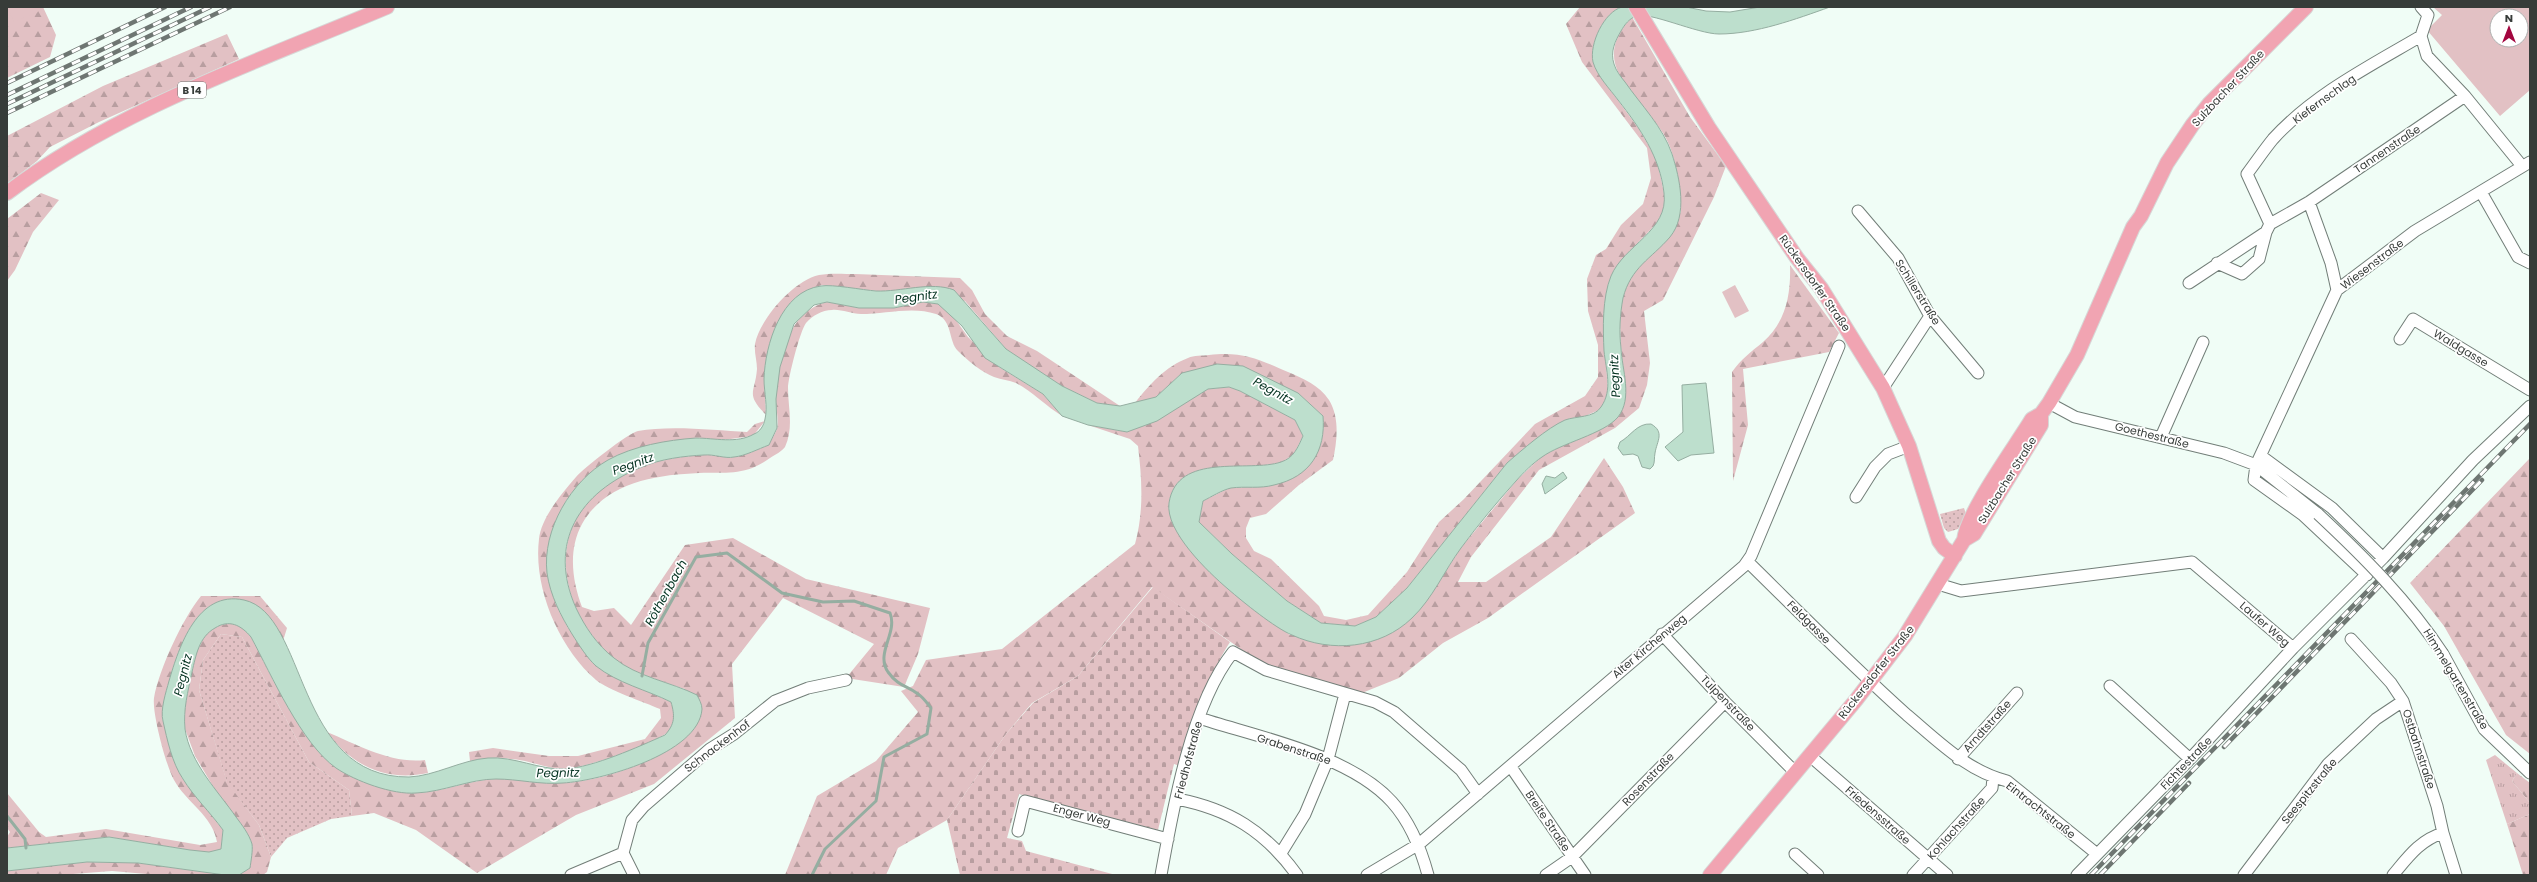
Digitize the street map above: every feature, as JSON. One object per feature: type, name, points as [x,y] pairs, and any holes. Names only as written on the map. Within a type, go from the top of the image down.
[{"type":"main road","name":"B 14","points":[[7,193],[47,164],[134,116],[387,7]]},
{"type":"main road","name":"Rückersdorfer Straße","points":[[1636,7],[1709,128],[1797,258],[1821,288],[1883,388],[1909,446],[1939,541],[1944,548],[1955,556],[1906,636],[1870,682],[1710,875]]},
{"type":"main road","name":"Sulzbacher Straße","points":[[1955,556],[1964,540],[1974,534],[2041,425],[2045,409],[2077,354],[2096,314],[2108,298],[2128,258],[2140,229],[2141,216],[2167,162],[2193,124],[2306,7]]},
{"type":"street","points":[[2421,7],[2428,15],[2421,36],[2428,56],[2526,164]]},
{"type":"street","name":"Kiefernschlag","points":[[2268,228],[2247,174],[2273,139],[2305,110],[2343,82],[2421,36]]},
{"type":"street","name":"Tannenstraße","points":[[2189,283],[2268,228],[2309,202],[2465,96]]},
{"type":"street","name":"Wiesenstraße","points":[[2258,460],[2337,290],[2415,231],[2526,164]]},
{"type":"street","points":[[2481,192],[2518,257],[2530,262]]},
{"type":"street","points":[[2309,202],[2331,263],[2337,290]]},
{"type":"street","name":"Schillerstraße","points":[[1858,211],[1898,258],[1930,316],[1978,373]]},
{"type":"street","points":[[2217,263],[2242,274],[2259,259],[2268,228]]},
{"type":"street","points":[[1883,388],[1930,316]]},
{"type":"street","name":"Waldgasse","points":[[2400,340],[2413,319],[2530,390]]},
{"type":"street","points":[[2161,437],[2203,342]]},
{"type":"street","name":"Alter Kirchenweg","points":[[1367,875],[1419,844],[1662,634],[1748,562],[1839,346]]},
{"type":"street","name":"Laufer Weg","points":[[1938,584],[1961,591],[2192,562],[2293,648],[2367,575],[2474,460],[2530,406]]},
{"type":"street","name":"Goethestraße","points":[[2045,409],[2258,460],[2332,508],[2383,558]]},
{"type":"street","points":[[1856,497],[1875,467],[1888,454],[1909,446]]},
{"type":"street","points":[[2258,460],[2254,480],[2303,515],[2367,575]]},
{"type":"street","name":"Goethestraße","points":[[2258,460],[2318,514]]},
{"type":"street","name":"Himmelgartenstraße","points":[[2318,514],[2369,562],[2421,621],[2443,654],[2484,729],[2530,773]]},
{"type":"street","name":"Feldgasse","points":[[1748,562],[1870,682]]},
{"type":"street","name":"Tulpenstraße","points":[[1662,634],[1724,702],[1795,772]]},
{"type":"street","name":"Ostbahnstraße","points":[[2351,639],[2391,683],[2403,701],[2437,806],[2442,833],[2456,875]]},
{"type":"street","name":"Fichtestraße","points":[[2077,875],[2190,759],[2293,648]]},
{"type":"street","name":"Friedhofstraße","points":[[1161,875],[1177,799],[1199,718],[1218,670],[1233,652],[1266,670],[1345,694]]},
{"type":"street","name":"Schnackenhof","points":[[623,853],[632,820],[644,806],[710,748],[734,734],[775,701],[808,688],[846,680]]},
{"type":"street","name":"Eintrachtstraße","points":[[1870,682],[1958,759],[1993,778],[2007,781],[2097,854]]},
{"type":"street","points":[[2110,686],[2190,759]]},
{"type":"street","name":"Arndtstraße","points":[[1958,759],[2017,693]]},
{"type":"street","points":[[1281,853],[1305,814],[1328,759],[1345,694],[1375,702],[1394,712],[1461,770],[1478,794]]},
{"type":"street","name":"Seespitzstraße","points":[[2244,875],[2328,764],[2376,719],[2403,701]]},
{"type":"street","name":"Rosenstraße","points":[[1572,857],[1724,702]]},
{"type":"street","name":"Grabenstraße","points":[[1199,718],[1328,759],[1369,781],[1392,802],[1419,844],[1428,875]]},
{"type":"street","name":"Friedensstraße","points":[[1808,755],[1947,875]]},
{"type":"street","name":"Breite Straße","points":[[1511,766],[1585,875]]},
{"type":"street","name":"Kohlachstraße","points":[[1914,875],[1992,788],[1993,778]]},
{"type":"street","points":[[1177,799],[1226,812],[1281,853],[1297,875]]},
{"type":"street","name":"Enger Weg","points":[[1018,831],[1025,801],[1168,839]]},
{"type":"street","points":[[2394,875],[2412,852],[2429,837],[2442,833]]},
{"type":"street","points":[[571,875],[623,853],[634,875]]},
{"type":"street","points":[[1795,854],[1818,875]]},
{"type":"street","points":[[1546,875],[1572,857]]},
{"type":"green space","points":[[7,7],[43,7],[56,35],[50,57],[7,78]]},
{"type":"green space","points":[[7,7],[35,7],[38,12],[14,22]]},
{"type":"green space","points":[[1580,7],[1622,7],[1618,8],[1603,80],[1639,129],[1657,160],[1664,193],[1665,210],[1658,222],[1625,256],[1607,298],[1604,329],[1608,394],[1601,409],[1583,417],[1565,420],[1526,447],[1507,463],[1407,588],[1376,617],[1355,626],[1321,623],[1287,601],[1232,554],[1199,522],[1203,501],[1229,488],[1274,485],[1323,416],[1298,393],[1273,382],[1182,373],[1156,397],[1135,403],[1158,377],[1180,361],[1193,356],[1221,354],[1241,355],[1259,360],[1300,377],[1321,390],[1329,400],[1335,414],[1337,430],[1333,460],[1299,485],[1266,514],[1250,518],[1246,528],[1246,538],[1254,551],[1271,559],[1319,606],[1324,616],[1346,620],[1368,615],[1407,572],[1439,522],[1464,499],[1535,424],[1585,396],[1598,377],[1598,345],[1588,311],[1587,279],[1596,255],[1606,249],[1621,225],[1643,204],[1651,178],[1647,148],[1582,62],[1566,24]]},
{"type":"green space","points":[[2433,7],[2530,7],[2530,90],[2500,116],[2427,30],[2442,15]]},
{"type":"green space","points":[[1632,17],[1690,117],[1726,166],[1714,197],[1663,300],[1644,311],[1650,363],[1647,385],[1639,408],[1615,428],[1539,470],[1471,557],[1458,582],[1486,582],[1551,537],[1604,458],[1623,487],[1635,513],[1488,618],[1443,643],[1399,678],[1357,695],[1268,668],[1152,587],[1078,676],[1032,703],[1006,734],[947,820],[898,848],[886,875],[785,875],[817,796],[876,761],[918,712],[901,691],[913,686],[926,660],[1002,649],[1135,544],[1141,508],[1138,446],[1130,439],[1088,425],[1127,432],[1208,389],[1229,387],[1240,391],[1295,420],[1303,436],[1294,454],[1281,463],[1193,474],[1178,483],[1169,501],[1196,557],[1228,589],[1290,635],[1412,618],[1432,593],[1460,549],[1517,480],[1542,456],[1568,443],[1625,401],[1620,327],[1623,297],[1627,283],[1630,276],[1643,258],[1681,212],[1676,171],[1668,142],[1652,118],[1621,78],[1615,64],[1614,49],[1619,34]]},
{"type":"green space","points":[[227,34],[239,59],[99,122],[50,147],[37,161],[7,184],[7,136],[103,86]]},
{"type":"green space","points":[[41,193],[59,200],[33,232],[15,270],[7,281],[7,219]]},
{"type":"green space","points":[[1790,265],[1839,333],[1829,352],[1743,369],[1748,425],[1733,481],[1732,372],[1735,367],[1763,342],[1777,326],[1786,307]]},
{"type":"green space","points":[[823,274],[960,278],[972,290],[985,314],[1007,336],[1037,351],[1120,406],[1097,403],[1062,386],[1027,364],[1006,349],[965,301],[914,289],[901,292],[877,291],[822,285],[807,290],[764,378],[766,415],[755,402],[753,397],[757,369],[755,344],[763,324],[779,302],[799,285],[809,279]]},
{"type":"green space","points":[[1735,285],[1749,311],[1735,318],[1722,292]]},
{"type":"green space","points":[[827,302],[859,308],[894,308],[923,302],[938,304],[953,316],[968,337],[999,367],[1043,394],[1062,416],[1016,383],[990,375],[970,362],[955,347],[948,326],[941,317],[936,314],[908,310],[870,314],[835,310],[821,312],[806,323],[795,355],[788,388],[790,425],[788,440],[785,447],[753,468],[728,473],[682,474],[649,479],[618,490],[604,499],[592,510],[582,524],[578,534],[573,555],[576,586],[582,607],[594,611],[614,608],[631,625],[685,545],[733,538],[806,579],[930,608],[918,654],[904,687],[846,678],[874,644],[783,598],[732,664],[735,718],[654,784],[576,815],[477,873],[416,830],[374,813],[352,816],[349,790],[309,762],[242,637],[221,634],[203,660],[199,690],[227,782],[259,825],[271,857],[267,872],[263,875],[239,875],[250,868],[246,831],[214,788],[195,756],[185,729],[185,705],[196,653],[206,633],[220,625],[234,623],[244,628],[251,637],[288,706],[302,728],[318,748],[336,765],[358,779],[383,788],[412,793],[436,791],[476,781],[496,779],[512,779],[546,783],[576,782],[618,772],[645,762],[671,749],[685,689],[648,676],[620,663],[613,658],[594,638],[579,615],[570,590],[566,565],[568,540],[577,517],[593,496],[617,478],[637,468],[659,461],[693,456],[708,455],[734,457],[747,454],[769,445],[778,426],[776,401],[777,386],[786,341],[802,316],[813,308]]},
{"type":"green space","points":[[765,421],[753,436],[723,440],[697,438],[608,460],[584,479],[565,502],[555,603],[568,628],[596,666],[626,682],[671,702],[675,718],[672,728],[666,734],[639,747],[604,760],[573,768],[554,768],[504,758],[470,761],[469,752],[493,748],[549,756],[578,756],[645,739],[661,718],[660,709],[617,692],[596,680],[583,667],[571,651],[551,616],[540,577],[538,558],[539,539],[544,523],[548,514],[559,498],[576,477],[606,451],[633,433],[663,428],[747,432],[755,424]]},
{"type":"green space","points":[[2530,458],[2530,754],[2506,735],[2444,626],[2410,583]]},
{"type":"green space","points":[[1964,508],[1966,514],[1958,529],[1948,532],[1944,528],[1940,514]]},
{"type":"green space","points":[[1153,587],[1230,642],[1206,687],[1180,766],[1174,764],[1158,830],[1019,794],[1007,838],[1022,841],[1026,851],[1116,875],[960,875],[947,820],[1006,734],[1033,703],[1078,676]]},
{"type":"green space","points":[[201,596],[260,596],[287,628],[283,641],[269,618],[209,606],[162,718],[182,778],[223,830],[221,849],[209,853],[109,837],[7,848],[7,837],[10,832],[7,828],[7,793],[39,832],[46,837],[106,829],[200,845],[217,842],[210,824],[174,780],[160,739],[154,705],[157,686],[166,659],[187,617]]},
{"type":"green space","points":[[221,634],[242,637],[309,762],[349,790],[352,816],[331,819],[287,838],[271,857],[259,825],[227,783],[199,690],[203,660]]},
{"type":"green space","points":[[327,732],[363,748],[387,756],[400,759],[425,760],[428,773],[398,775],[371,769],[347,754]]},
{"type":"green space","points":[[2495,755],[2517,773],[2512,781],[2530,803],[2530,814],[2507,824],[2486,760]]},
{"type":"green space","points":[[2517,773],[2530,783],[2530,803],[2512,781]]},
{"type":"green space","points":[[2530,814],[2530,874],[2523,875],[2507,824]]},
{"type":"green space","points":[[87,862],[138,863],[225,875],[158,875],[112,871],[60,875],[7,875],[7,871]]},
{"type":"water","name":"Pegnitz","points":[[1622,7],[1686,7],[1706,11],[1730,12],[1760,7],[1830,7],[1776,25],[1733,33],[1710,33],[1662,19],[1642,15],[1636,16],[1629,20],[1624,26],[1614,47],[1614,64],[1620,76],[1651,116],[1668,144],[1678,174],[1681,208],[1676,228],[1663,245],[1636,271],[1631,278],[1623,298],[1620,336],[1626,393],[1622,409],[1618,417],[1611,423],[1593,433],[1550,452],[1528,468],[1467,539],[1426,602],[1412,618],[1385,636],[1370,642],[1339,646],[1307,641],[1285,632],[1250,607],[1199,562],[1174,526],[1170,514],[1169,503],[1175,487],[1185,476],[1200,470],[1216,467],[1267,465],[1281,462],[1289,458],[1295,452],[1303,436],[1295,420],[1240,391],[1229,387],[1208,389],[1157,421],[1127,432],[1088,425],[1062,416],[1043,394],[985,358],[962,326],[938,304],[923,302],[894,308],[859,308],[827,302],[814,305],[794,324],[780,367],[776,399],[777,428],[769,445],[747,454],[734,457],[704,455],[680,457],[649,464],[620,478],[601,490],[586,505],[574,522],[568,541],[565,562],[568,584],[576,608],[587,629],[608,653],[623,665],[644,675],[687,690],[697,695],[701,703],[702,709],[697,725],[684,739],[666,752],[622,771],[599,777],[563,783],[496,779],[476,781],[416,793],[396,792],[374,786],[344,773],[323,757],[299,726],[288,708],[251,637],[239,627],[225,624],[215,628],[205,636],[199,647],[193,666],[186,700],[185,729],[188,741],[199,765],[213,787],[243,826],[249,837],[252,844],[250,868],[239,875],[225,875],[138,863],[87,862],[7,871],[7,848],[109,837],[190,850],[209,852],[221,849],[223,830],[187,786],[179,773],[168,743],[162,712],[173,667],[178,653],[193,624],[202,612],[214,604],[228,599],[244,600],[265,612],[281,634],[307,694],[323,725],[344,752],[372,770],[409,777],[419,776],[478,759],[488,758],[507,759],[555,769],[565,769],[602,761],[665,735],[671,727],[673,720],[671,702],[623,682],[596,666],[583,651],[556,605],[548,581],[547,573],[549,540],[554,524],[562,508],[582,480],[595,469],[618,455],[639,447],[674,440],[696,438],[733,440],[747,437],[758,432],[764,424],[766,414],[764,379],[765,365],[772,336],[778,322],[795,298],[807,290],[821,286],[840,286],[886,291],[936,286],[954,290],[1006,349],[1062,386],[1097,403],[1120,406],[1156,397],[1182,373],[1217,364],[1243,366],[1298,393],[1323,416],[1322,440],[1313,461],[1297,476],[1287,481],[1263,487],[1231,488],[1203,501],[1199,522],[1232,554],[1287,601],[1321,623],[1355,626],[1376,617],[1407,588],[1507,463],[1550,428],[1565,420],[1589,415],[1598,411],[1605,400],[1608,380],[1604,351],[1603,323],[1608,285],[1617,265],[1625,255],[1653,228],[1660,218],[1664,206],[1662,180],[1648,144],[1601,77],[1593,62],[1593,47],[1599,30],[1609,15]]},
{"type":"water","points":[[1706,383],[1714,453],[1691,455],[1678,461],[1665,447],[1683,432],[1682,385]]},
{"type":"water","points":[[1646,424],[1651,424],[1658,430],[1659,437],[1654,464],[1650,469],[1642,467],[1638,456],[1633,454],[1623,455],[1618,448],[1620,442],[1638,428]]},
{"type":"water","points":[[1563,472],[1567,478],[1545,494],[1542,484],[1546,476],[1555,478]]},
{"type":"waterway","name":"Röthenbach","points":[[642,676],[648,643],[696,557],[727,553],[782,593],[823,602],[854,601],[890,613],[892,620],[885,650],[885,665],[892,677],[899,683],[920,695],[931,708],[927,734],[884,757],[876,801],[825,849],[812,875]]},
{"type":"waterway","points":[[7,816],[25,839],[26,848]]},
{"type":"railway","points":[[7,83],[165,7]]},
{"type":"railway","points":[[7,95],[191,7]]},
{"type":"railway","points":[[7,104],[210,7]]},
{"type":"railway","points":[[7,113],[230,7]]},
{"type":"railway","points":[[2091,875],[2530,424]]},
{"type":"railway","points":[[2224,747],[2482,480]]},
{"type":"railway","points":[[2100,875],[2189,783]]}]
